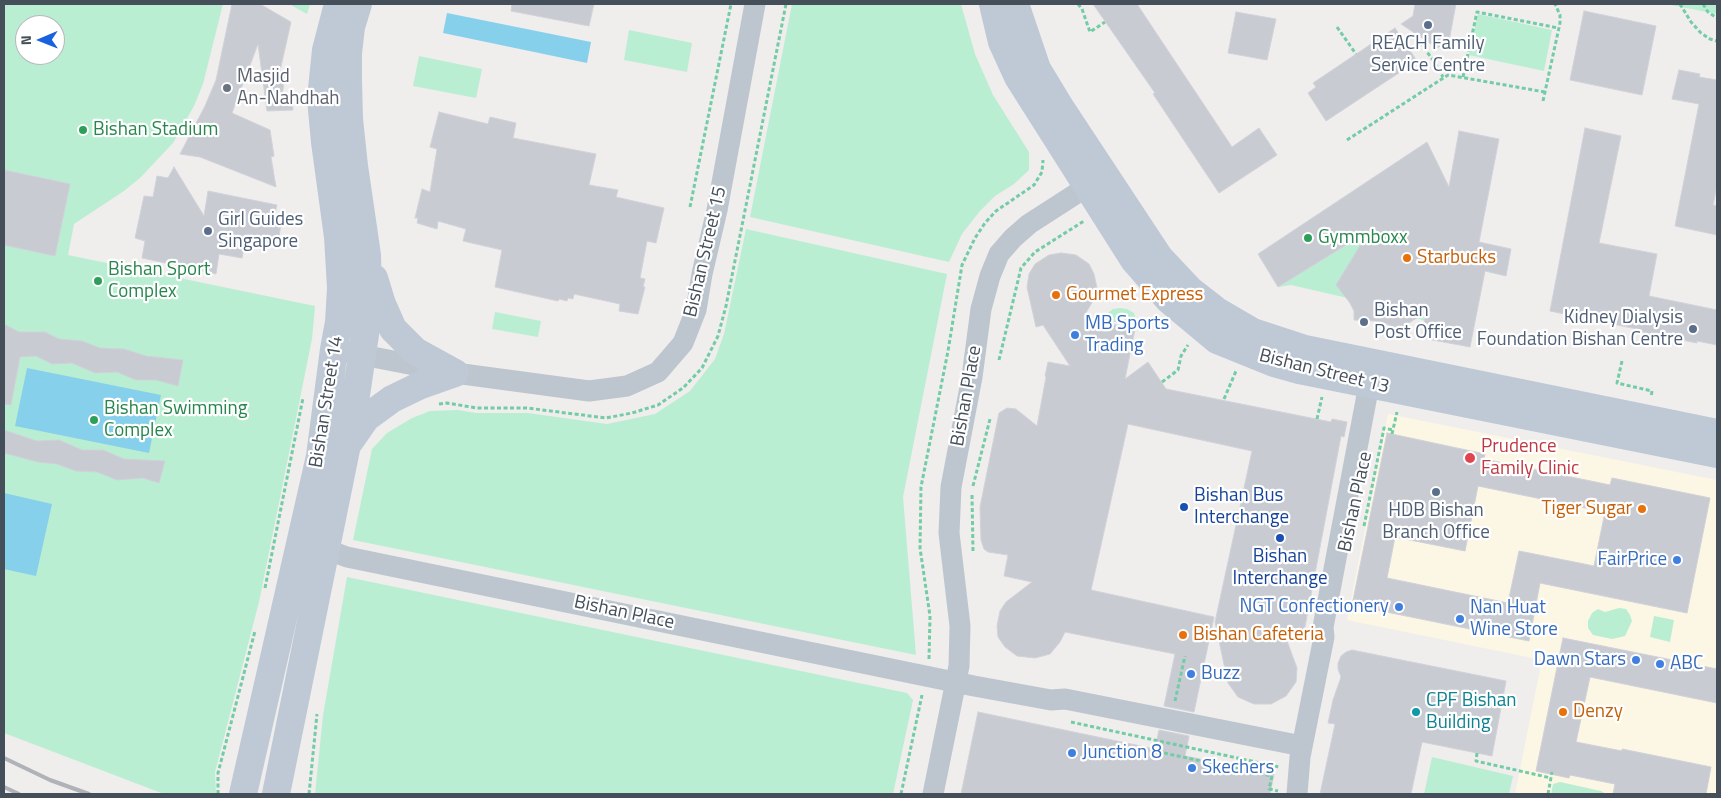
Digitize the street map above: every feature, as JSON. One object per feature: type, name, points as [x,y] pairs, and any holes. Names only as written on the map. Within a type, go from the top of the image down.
[{"type":"street","name":"Bishan Street 14","points":[[243,794],[320,456],[339,322],[342,288],[338,237],[321,99],[326,50],[338,4]]},
{"type":"street","name":"Bishan Street 14","points":[[276,794],[353,415],[366,328],[368,298],[366,255],[354,166],[348,99],[348,53],[351,27],[358,4]]},
{"type":"street","name":"Bishan Street 15","points":[[334,349],[455,373],[589,391],[628,386],[658,372],[683,343],[696,310],[702,274],[717,210],[755,4]]},
{"type":"street","name":"Bishan Street 13","points":[[993,4],[1002,42],[1018,77],[1134,260],[1169,300],[1217,340],[1274,363],[1299,370],[1377,375],[1717,433]]},
{"type":"street","name":"Bishan Street 13","points":[[1015,4],[1037,69],[1060,107],[1159,257],[1190,290],[1217,311],[1253,332],[1377,375],[1583,426],[1717,454]]},
{"type":"street","name":"Bishan Place","points":[[933,794],[959,666],[960,626],[948,534],[951,487],[972,377],[982,309],[990,276],[999,254],[1012,238],[1029,224],[1088,186]]},
{"type":"street","points":[[366,255],[382,304],[393,329],[415,350],[455,373]]},
{"type":"street","points":[[346,447],[366,418],[392,399],[455,373]]},
{"type":"street","name":"Bishan Place","points":[[1290,793],[1295,757],[1324,637],[1330,628],[1377,375]]},
{"type":"street","points":[[297,561],[311,548],[325,549]]},
{"type":"street","name":"Bishan Place","points":[[325,549],[347,557],[956,682],[1051,700],[1065,699],[1295,757]]},
{"type":"path","points":[[690,207],[731,4]]},
{"type":"path","points":[[431,405],[447,403],[477,408],[527,408],[606,418],[658,405],[682,388],[702,368],[718,336],[724,314],[786,4]]},
{"type":"path","points":[[1078,4],[1082,9],[1090,32],[1105,22]]},
{"type":"path","points":[[1544,101],[1560,15],[1555,4]]},
{"type":"path","points":[[1680,4],[1691,22],[1701,33],[1717,41]]},
{"type":"path","points":[[1703,4],[1708,12],[1717,18]]},
{"type":"path","points":[[1463,76],[1477,12],[1558,28]]},
{"type":"path","points":[[1337,27],[1356,54]]},
{"type":"path","points":[[1420,42],[1443,78]]},
{"type":"path","points":[[1347,140],[1448,75],[1463,76],[1545,92]]},
{"type":"path","points":[[999,360],[1021,268],[1036,252],[1085,221]]},
{"type":"path","points":[[1162,382],[1178,370],[1181,356],[1188,344]]},
{"type":"path","points":[[1622,360],[1617,383],[1652,391],[1651,397]]},
{"type":"path","points":[[1224,399],[1237,368]]},
{"type":"path","points":[[264,593],[304,392]]},
{"type":"path","points":[[1317,419],[1322,393]]},
{"type":"path","points":[[1364,528],[1384,428],[1393,432],[1398,408]]},
{"type":"path","points":[[973,554],[972,489],[990,419]]},
{"type":"path","points":[[218,794],[218,773],[257,622]]},
{"type":"path","points":[[1173,707],[1184,656]]},
{"type":"path","points":[[901,794],[923,690]]},
{"type":"path","points":[[309,794],[317,711]]},
{"type":"path","points":[[1069,722],[1295,757]]},
{"type":"path","points":[[1164,753],[1272,776],[1269,789],[1290,793]]},
{"type":"path","points":[[1478,753],[1476,761],[1551,778]]},
{"type":"path","points":[[1548,794],[1552,772]]},
{"type":"shaded area","points":[[1388,414],[1717,480],[1717,794],[1515,794],[1542,660],[1347,620]]},
{"type":"green space","points":[[4,4],[223,4],[203,84],[194,106],[173,143],[140,178],[124,191],[74,224],[68,255],[315,306],[312,339],[259,602],[215,772],[216,794],[164,794],[4,733]]},
{"type":"green space","points":[[289,4],[310,4],[307,14]]},
{"type":"green space","points":[[792,4],[961,4],[975,54],[993,95],[1029,152],[1029,170],[1014,184],[995,196],[980,211],[962,234],[949,262],[750,217]]},
{"type":"green space","points":[[1666,4],[1717,4],[1717,14]]},
{"type":"green space","points":[[1478,14],[1552,30],[1544,71],[1469,55]]},
{"type":"green space","points":[[629,30],[692,43],[687,72],[624,60]]},
{"type":"green space","points":[[419,56],[482,69],[476,98],[413,86]]},
{"type":"green space","points":[[746,229],[947,274],[903,497],[916,655],[353,540],[372,449],[387,433],[412,418],[430,411],[458,410],[476,413],[528,413],[607,424],[655,414],[690,391],[715,359],[724,334]]},
{"type":"green space","points":[[1371,230],[1436,264],[1425,321],[1378,305],[1291,285],[1278,287]]},
{"type":"green space","points":[[1120,308],[1134,313],[1136,326],[1105,320],[1105,315],[1113,309]]},
{"type":"green space","points":[[495,312],[541,321],[538,337],[492,329]]},
{"type":"green space","points":[[347,577],[907,693],[913,700],[893,794],[315,794],[323,715]]},
{"type":"green space","points":[[1619,608],[1626,609],[1632,621],[1625,636],[1612,639],[1593,635],[1588,628],[1588,621],[1592,613],[1598,609],[1605,612]]},
{"type":"green space","points":[[1654,616],[1674,620],[1670,642],[1650,637]]},
{"type":"green space","points":[[1432,757],[1513,776],[1509,794],[1424,794]]},
{"type":"green space","points":[[1560,782],[1601,791],[1606,794],[1551,794],[1553,784]]},
{"type":"water","points":[[447,13],[591,42],[587,63],[443,33]]},
{"type":"water","points":[[27,368],[161,395],[149,453],[15,426]]},
{"type":"water","points":[[4,493],[52,504],[36,576],[4,569]]},
{"type":"building","name":"Masjid An-Nahdhah","points":[[232,4],[260,4],[291,22],[280,71],[286,72],[282,95],[292,97],[293,110],[267,111],[258,44],[232,113],[270,130],[274,156],[271,157],[276,187],[200,157],[180,154],[216,80]]},
{"type":"building","points":[[512,4],[594,4],[589,26],[511,11]]},
{"type":"building","points":[[1093,4],[1137,4],[1232,147],[1259,128],[1277,155],[1219,193],[1153,94],[1155,93]]},
{"type":"building","points":[[1415,4],[1456,4],[1449,41],[1437,48],[1401,24],[1413,16]]},
{"type":"building","points":[[1584,11],[1656,26],[1642,95],[1570,80]]},
{"type":"building","points":[[1236,12],[1276,19],[1267,60],[1228,53]]},
{"type":"building","points":[[1395,28],[1417,61],[1326,121],[1308,93],[1316,87],[1313,83]]},
{"type":"building","points":[[1679,70],[1700,74],[1699,77],[1717,80],[1717,186],[1713,205],[1717,206],[1717,235],[1675,226],[1699,104],[1672,99]]},
{"type":"building","points":[[439,112],[488,124],[490,117],[516,123],[513,138],[596,154],[589,185],[618,190],[616,197],[664,208],[656,243],[647,241],[640,278],[645,279],[643,287],[645,287],[638,314],[619,311],[620,304],[574,294],[573,299],[568,298],[567,301],[559,299],[558,301],[495,287],[502,250],[463,241],[466,229],[438,221],[437,229],[417,223],[418,218],[415,218],[422,189],[430,192],[437,149],[430,147]]},
{"type":"building","points":[[1585,128],[1621,136],[1599,243],[1657,254],[1649,296],[1717,310],[1717,345],[1637,331],[1637,329],[1550,311]]},
{"type":"building","points":[[1459,131],[1499,139],[1479,242],[1511,249],[1506,276],[1485,271],[1470,347],[1422,338],[1426,312],[1398,330],[1387,324],[1375,321],[1354,320],[1354,311],[1350,303],[1336,285],[1369,231],[1278,287],[1258,254],[1427,142],[1449,187]]},
{"type":"building","name":"Girl Guides Singapore","points":[[174,167],[204,216],[208,191],[277,205],[273,222],[281,224],[279,237],[273,237],[272,247],[245,242],[242,258],[219,254],[216,274],[142,258],[145,241],[135,238],[144,196],[153,197],[157,176],[168,178]]},
{"type":"building","points":[[4,170],[70,184],[55,256],[4,245]]},
{"type":"building","points":[[1061,253],[1076,255],[1089,264],[1094,274],[1097,288],[1094,299],[1083,318],[1135,329],[1125,379],[1148,362],[1166,389],[1331,422],[1332,419],[1347,422],[1344,437],[1341,436],[1303,637],[1284,633],[1297,668],[1296,682],[1286,696],[1271,704],[1254,704],[1238,697],[1228,683],[1215,622],[1252,451],[1128,424],[1091,590],[1214,617],[1194,712],[1164,706],[1175,654],[1065,632],[1060,642],[1050,654],[1035,658],[1017,656],[1005,647],[998,637],[997,626],[1000,611],[1006,602],[1032,582],[1004,576],[1008,555],[988,552],[984,549],[981,540],[980,507],[999,413],[1007,408],[1016,409],[1037,426],[1048,362],[1070,366],[1043,325],[1036,327],[1027,287],[1029,274],[1035,264],[1049,255]]},
{"type":"building","points":[[4,324],[19,332],[45,332],[59,339],[82,341],[100,348],[124,349],[146,356],[183,360],[178,386],[156,380],[136,380],[117,372],[95,373],[72,363],[52,364],[36,356],[20,357],[11,405],[4,404]]},
{"type":"building","points":[[4,430],[37,441],[59,440],[82,450],[103,450],[124,459],[165,461],[159,483],[143,478],[117,480],[97,472],[76,471],[57,464],[38,462],[4,453]]},
{"type":"building","points":[[1387,433],[1485,454],[1484,459],[1610,485],[1612,478],[1710,498],[1687,613],[1540,583],[1529,641],[1352,605]],"holes":[[[1478,486],[1605,512],[1594,566],[1519,551],[1508,603],[1387,578],[1395,537],[1465,551]]]},
{"type":"building","points":[[1563,638],[1717,669],[1717,703],[1590,677],[1576,742],[1711,767],[1706,794],[1613,794],[1615,784],[1570,775],[1569,778],[1536,771]]},
{"type":"building","name":"CPF Bishan Building","points":[[1352,650],[1506,681],[1492,756],[1422,742],[1411,794],[1320,794],[1335,724],[1328,723],[1341,677],[1338,663],[1341,656]]},
{"type":"building","name":"Junction 8","points":[[978,712],[1155,749],[1159,730],[1189,736],[1185,756],[1274,774],[1270,794],[961,794]]},
{"type":"railway","points":[[4,758],[50,780],[89,794]]},
{"type":"railway","points":[[4,787],[19,794]]},
{"type":"place","name":"REACH Family Service Centre","points":[[1428,25]]},
{"type":"place","name":"Masjid An-Nahdhah","points":[[227,88]]},
{"type":"place","name":"Bishan Stadium","points":[[83,130]]},
{"type":"place","name":"Girl Guides Singapore","points":[[208,231]]},
{"type":"place","name":"Gymmboxx","points":[[1308,238]]},
{"type":"place","name":"Starbucks","points":[[1407,258]]},
{"type":"place","name":"Bishan Sport Complex","points":[[98,281]]},
{"type":"place","name":"Gourmet Express","points":[[1056,295]]},
{"type":"place","name":"Bishan Post Office","points":[[1364,322]]},
{"type":"place","name":"Kidney Dialysis Foundation Bishan Centre","points":[[1693,329]]},
{"type":"place","name":"MB Sports Trading","points":[[1075,335]]},
{"type":"place","name":"Bishan Swimming Complex","points":[[94,420]]},
{"type":"place","name":"Prudence Family Clinic","points":[[1470,458]]},
{"type":"place","name":"HDB Bishan Branch Office","points":[[1436,492]]},
{"type":"place","name":"Bishan Bus Interchange","points":[[1184,507]]},
{"type":"place","name":"Tiger Sugar","points":[[1642,509]]},
{"type":"place","name":"Bishan Interchange","points":[[1280,538]]},
{"type":"place","name":"FairPrice","points":[[1677,560]]},
{"type":"place","name":"NGT Confectionery","points":[[1399,607]]},
{"type":"place","name":"Nan Huat Wine Store","points":[[1460,619]]},
{"type":"place","name":"Bishan Cafeteria","points":[[1183,635]]},
{"type":"place","name":"Dawn Stars","points":[[1636,660]]},
{"type":"place","name":"ABC","points":[[1660,664]]},
{"type":"place","name":"Buzz","points":[[1191,674]]},
{"type":"place","name":"CPF Bishan Building","points":[[1416,712]]},
{"type":"place","name":"Denzy","points":[[1563,712]]},
{"type":"place","name":"Junction 8","points":[[1072,753]]},
{"type":"place","name":"Skechers","points":[[1192,768]]}]
